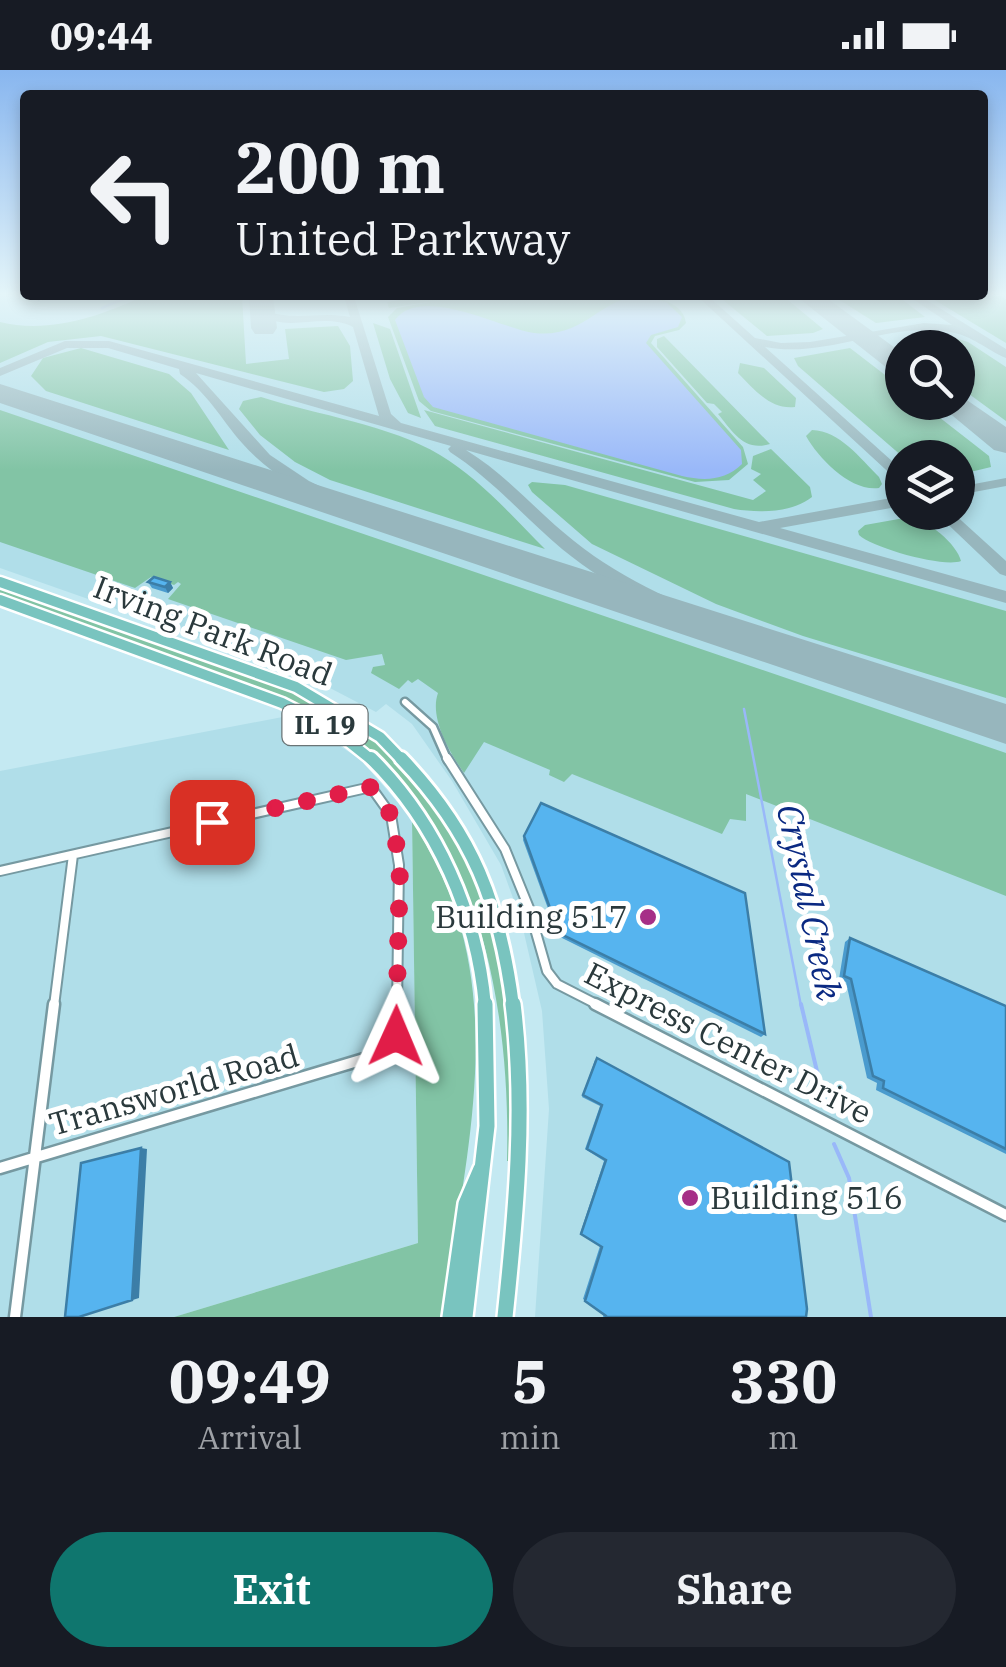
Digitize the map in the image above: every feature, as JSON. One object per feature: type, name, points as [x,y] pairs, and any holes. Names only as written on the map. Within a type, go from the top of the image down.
[{"type":"main road","name":"Irving Park Road","points":[[0,582],[296,687],[335,705],[386,741],[445,808],[492,898],[516,1009],[523,1106],[504,1317]]},
{"type":"main road","name":"Irving Park Road","points":[[0,600],[290,706],[336,731],[389,777],[434,838],[474,936],[483,981],[491,1068],[486,1159],[464,1317]]},
{"type":"main road","points":[[450,1317],[466,1204],[486,1159]]},
{"type":"street","name":"Express Center Drive","points":[[405,702],[433,727],[450,765],[505,849],[530,908],[547,971],[557,984],[1006,1215]]},
{"type":"street","name":"Transworld Road","points":[[0,1168],[384,1054],[396,1036],[400,865],[391,815],[371,787],[72,855]]},
{"type":"street","points":[[0,872],[72,855],[15,1317]]},
{"type":"shaded area","points":[[0,354],[885,354],[885,420],[975,420],[975,354],[1006,354],[1006,1317],[535,1317],[549,1109],[542,1011],[521,920],[501,865],[452,781],[412,724],[386,704],[376,712],[307,676],[0,568]]},
{"type":"shaded area","points":[[293,715],[361,760],[412,819],[418,1243],[174,1317],[0,1317],[0,771]]},
{"type":"green space","points":[[0,354],[20,354],[0,363]]},
{"type":"green space","points":[[102,354],[169,374],[191,393],[229,450],[46,391],[31,376],[43,358]]},
{"type":"green space","points":[[173,354],[245,354],[246,364],[289,359],[288,354],[351,354],[353,381],[344,389],[324,392]]},
{"type":"green space","points":[[382,354],[399,354],[421,418],[408,413]]},
{"type":"green space","points":[[402,354],[661,354],[743,447],[748,464],[729,480],[695,482],[431,411],[419,401]]},
{"type":"green space","points":[[663,354],[682,354],[770,444],[746,443],[718,414],[722,412],[707,403]]},
{"type":"green space","points":[[858,354],[885,375],[885,420],[943,420],[968,440],[885,441],[798,366],[794,358]]},
{"type":"green space","points":[[975,354],[987,354],[1006,367],[1006,421],[975,398]]},
{"type":"green space","points":[[740,363],[764,368],[796,398],[795,407],[778,405],[763,397],[738,373]]},
{"type":"green space","points":[[261,397],[377,428],[440,455],[482,487],[545,549],[330,480],[295,462],[260,435],[239,409],[243,401]]},
{"type":"green space","points":[[0,410],[1006,753],[1006,896],[746,794],[746,821],[730,819],[722,834],[572,774],[564,782],[549,775],[550,770],[484,742],[464,773],[439,724],[438,693],[418,679],[412,683],[408,680],[399,689],[371,673],[373,667],[385,665],[382,654],[346,660],[168,599],[181,584],[178,582],[174,585],[151,577],[135,588],[0,542]]},
{"type":"green space","points":[[424,410],[753,500],[766,491],[753,480],[761,474],[751,469],[753,456],[771,449],[810,487],[812,497],[775,510],[734,509],[435,426]]},
{"type":"green space","points":[[812,430],[832,435],[849,447],[879,477],[879,488],[858,485],[837,472],[806,436]]},
{"type":"green space","points":[[975,445],[989,456],[991,467],[975,471]]},
{"type":"green space","points":[[528,485],[565,485],[1006,611],[1006,698],[803,636],[716,604],[592,544],[532,492]]},
{"type":"green space","points":[[885,521],[885,530],[935,530],[954,547],[961,561],[940,562],[878,546],[859,535],[865,525]]},
{"type":"green space","points":[[0,586],[282,689],[350,724],[379,743],[397,761],[448,829],[487,918],[506,1013],[511,1161],[507,1161],[502,1037],[491,974],[475,913],[451,855],[419,802],[378,756],[312,711],[265,690],[0,595]]},
{"type":"green space","points":[[412,819],[443,878],[457,915],[469,965],[475,1016],[472,1116],[444,1317],[174,1317],[418,1243]]},
{"type":"water","points":[[408,354],[656,354],[741,450],[742,464],[721,477],[682,476],[433,407],[424,397]]},
{"type":"building","points":[[154,577],[170,582],[165,587],[148,582]]},
{"type":"building","name":"Building 517","points":[[541,803],[745,893],[765,1034],[559,933],[524,836]]},
{"type":"building","points":[[850,938],[1006,1006],[1006,1149],[883,1088],[884,1081],[873,1076],[851,979],[844,976]]},
{"type":"building","name":"Building 516","points":[[597,1058],[789,1162],[806,1317],[606,1317],[585,1301],[602,1247],[581,1234],[606,1160],[587,1149],[602,1105],[583,1095]]},
{"type":"building","points":[[141,1148],[132,1300],[79,1317],[65,1317],[81,1163]]},
{"type":"waterway","name":"Crystal Creek","points":[[744,709],[801,1006]]},
{"type":"waterway","name":"Crystal Creek","points":[[801,1004],[825,1105]]},
{"type":"waterway","name":"Crystal Creek","points":[[834,1144],[849,1178],[871,1317]]},
{"type":"taxiway","points":[[0,372],[41,354]]},
{"type":"taxiway","points":[[142,354],[1006,597]]},
{"type":"taxiway","points":[[366,354],[385,416],[396,425]]},
{"type":"taxiway","points":[[766,354],[885,462]]},
{"type":"taxiway","points":[[184,371],[204,386],[244,438],[265,458],[304,484],[361,512]]},
{"type":"taxiway","points":[[455,449],[500,482],[587,560],[629,585],[741,636]]},
{"type":"taxiway","points":[[975,488],[1006,482]]},
{"type":"taxiway","points":[[764,526],[885,504]]},
{"type":"taxiway","points":[[962,530],[1006,570]]},
{"type":"runway","points":[[0,393],[1006,724]]},
{"type":"runway","points":[[975,420],[1006,443]]},
{"type":"place","name":"Building 517","points":[[648,917]]},
{"type":"place","name":"Building 516","points":[[690,1198]]},
{"type":"route","points":[[212,822],[371,787],[391,815],[400,865],[396,1036]]}]
